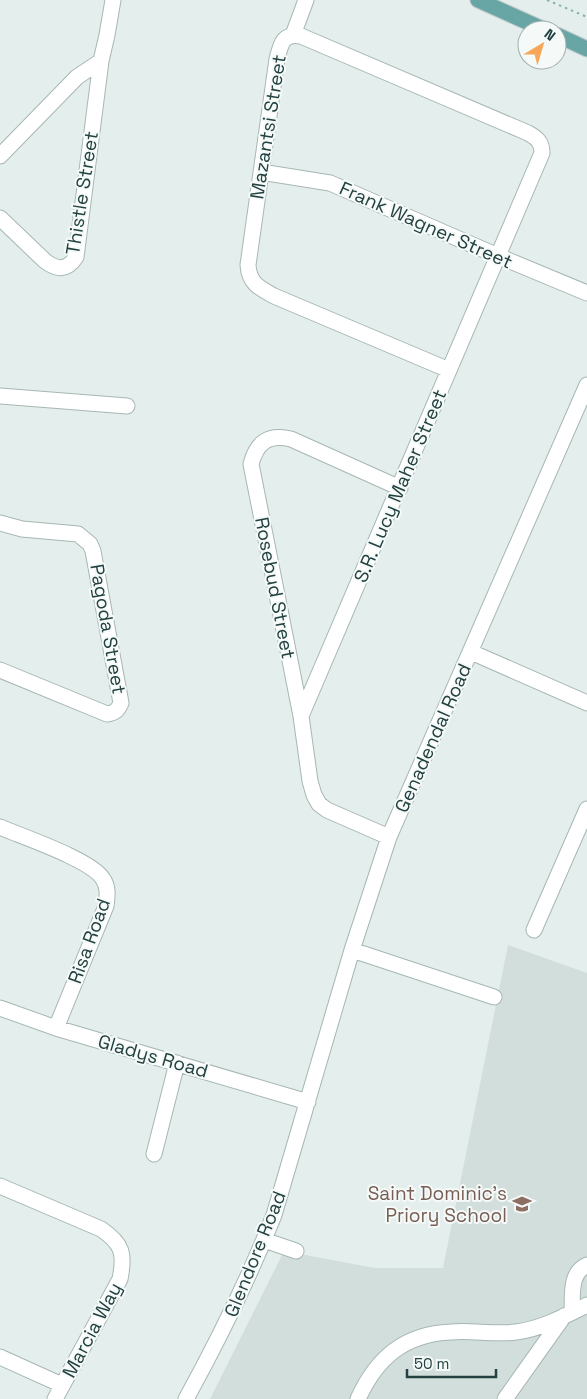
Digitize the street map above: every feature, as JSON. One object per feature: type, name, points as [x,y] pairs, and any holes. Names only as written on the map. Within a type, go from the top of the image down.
[{"type":"main road","points":[[478,0],[523,20]]},
{"type":"main road","points":[[567,40],[587,49]]},
{"type":"street","name":"Thistle Street","points":[[0,218],[45,262],[53,267],[66,267],[76,257],[101,61],[113,0]]},
{"type":"street","points":[[293,35],[306,0]]},
{"type":"street","name":"Mazantsi Street","points":[[450,370],[274,296],[256,286],[251,280],[248,265],[277,59],[283,41],[293,35],[301,36],[536,138],[542,147],[542,153],[498,256]]},
{"type":"street","points":[[0,156],[78,77],[101,61]]},
{"type":"street","name":"Frank Wagner Street","points":[[261,172],[330,183],[587,293]]},
{"type":"street","name":"S.R. Lucy Maher Street","points":[[301,716],[498,256]]},
{"type":"street","name":"Genadendal Road","points":[[308,1102],[352,950],[390,837],[471,652],[583,406],[587,385]]},
{"type":"street","points":[[0,396],[127,406]]},
{"type":"street","name":"Rosebud Street","points":[[390,837],[327,810],[319,804],[314,795],[310,781],[301,716],[251,464],[263,442],[272,438],[290,439],[400,488]]},
{"type":"street","name":"Pagoda Street","points":[[0,523],[22,529],[78,534],[90,544],[93,551],[121,703],[119,709],[114,713],[107,714],[0,670]]},
{"type":"street","points":[[471,652],[587,703]]},
{"type":"street","points":[[534,930],[587,809]]},
{"type":"street","name":"Risa Road","points":[[0,827],[81,861],[94,869],[104,880],[108,891],[106,906],[56,1028]]},
{"type":"street","points":[[352,950],[494,997]]},
{"type":"street","name":"Gladys Road","points":[[0,1008],[56,1028],[308,1102]]},
{"type":"street","points":[[154,1154],[177,1063]]},
{"type":"street","name":"Glendore Road","points":[[186,1399],[226,1325],[264,1240],[283,1188],[308,1102]]},
{"type":"street","name":"Marcia Way","points":[[0,1186],[101,1229],[114,1238],[121,1249],[123,1262],[120,1279],[55,1399]]},
{"type":"street","points":[[264,1240],[296,1251]]},
{"type":"street","points":[[505,1399],[568,1314],[574,1278],[579,1270],[587,1265]]},
{"type":"street","points":[[358,1399],[371,1373],[383,1359],[412,1339],[452,1332],[514,1333],[535,1328],[587,1305]]},
{"type":"street","points":[[0,1358],[62,1385]]},
{"type":"path","points":[[548,0],[587,17]]},
{"type":"shaded area","name":"Saint Dominic's Priory School","points":[[508,945],[587,973],[587,1399],[210,1399],[284,1251],[375,1268],[443,1268]]},
{"type":"place","name":"Saint Dominic's Priory School","points":[[522,1204]]}]
